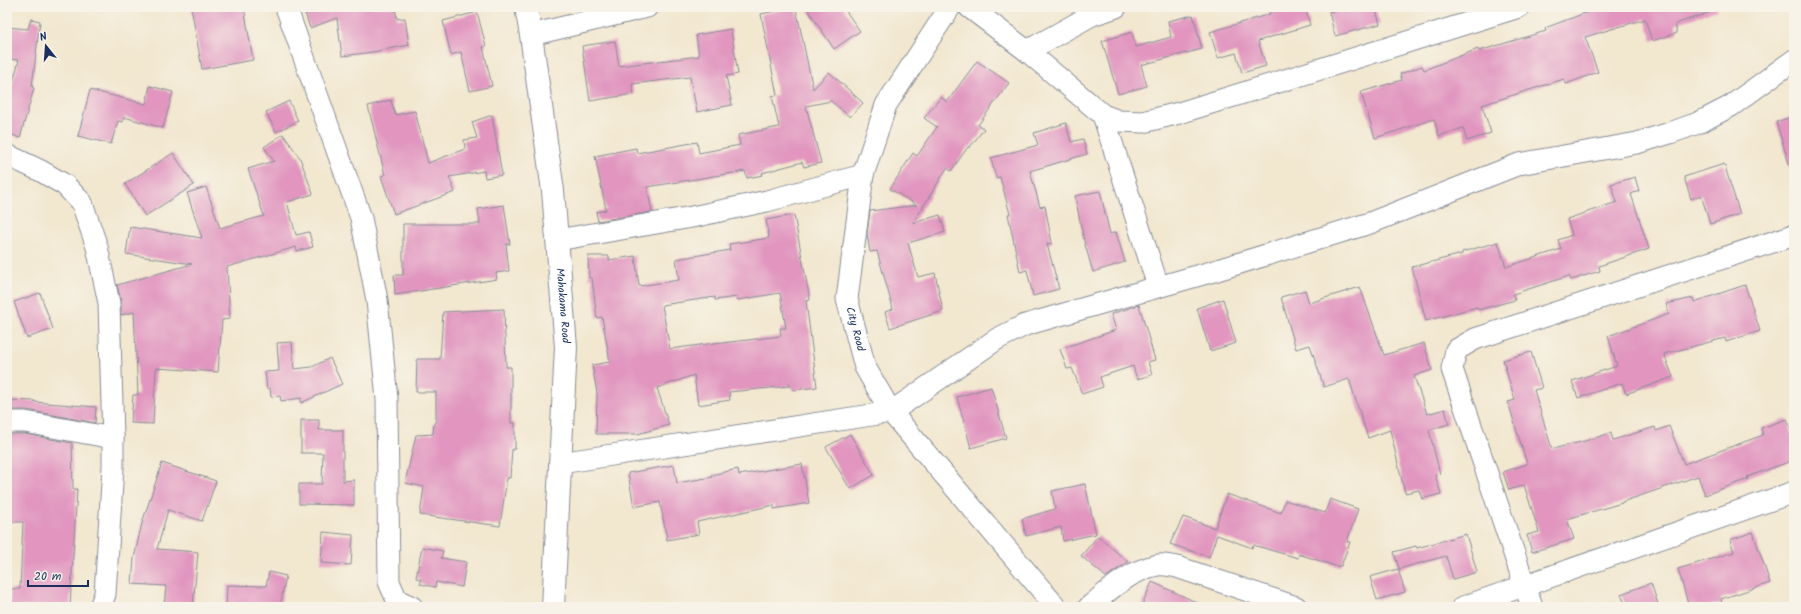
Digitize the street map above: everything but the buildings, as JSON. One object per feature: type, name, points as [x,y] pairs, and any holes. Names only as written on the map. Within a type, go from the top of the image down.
[{"type":"street","points":[[286,7],[361,218],[377,300],[387,399],[388,582],[397,600],[412,607]]},
{"type":"street","name":"Mahakama Road","points":[[526,7],[553,191],[566,347],[553,607]]},
{"type":"street","points":[[531,35],[648,7]]},
{"type":"street","name":"City Road","points":[[950,7],[886,105],[863,175],[847,299],[865,367],[891,412],[1056,607]]},
{"type":"street","points":[[969,7],[1027,51],[1102,116],[1119,122],[1143,122],[1186,111],[1519,7]]},
{"type":"street","points":[[1027,51],[1092,15],[1116,7]]},
{"type":"street","points":[[560,463],[891,412],[1009,332],[1025,325],[1370,223],[1519,164],[1637,143],[1698,123],[1732,106],[1794,60]]},
{"type":"street","points":[[1102,116],[1158,286]]},
{"type":"street","points":[[7,155],[42,171],[65,185],[82,203],[97,247],[110,303],[114,467],[105,594],[100,607]]},
{"type":"street","points":[[556,240],[692,217],[767,201],[863,175]]},
{"type":"street","points":[[1532,607],[1452,369],[1456,350],[1475,339],[1794,235]]},
{"type":"street","points":[[7,422],[24,422],[113,438]]},
{"type":"street","points":[[1462,607],[1794,492]]},
{"type":"street","points":[[1089,607],[1117,584],[1139,572],[1159,565],[1176,567],[1296,607]]}]
